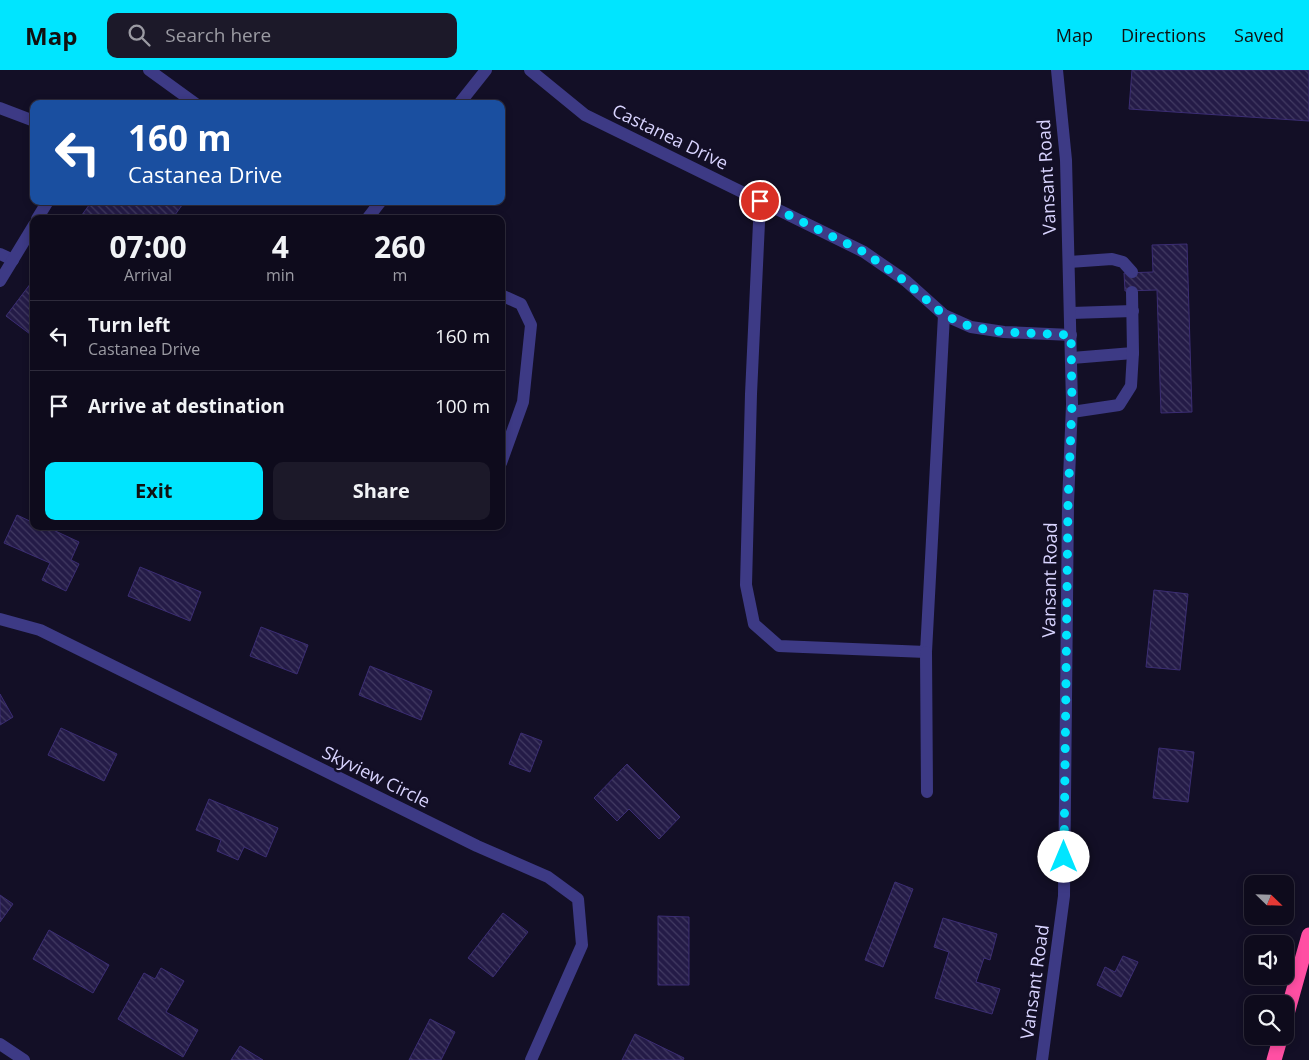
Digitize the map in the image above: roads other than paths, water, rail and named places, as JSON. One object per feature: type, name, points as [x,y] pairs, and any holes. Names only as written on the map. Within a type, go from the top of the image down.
[{"type":"highway","points":[[1292,995],[1309,935]]},
{"type":"highway","points":[[1274,1060],[1278,1045]]},
{"type":"street","points":[[149,70],[190,100]]},
{"type":"street","points":[[462,100],[486,70]]},
{"type":"street","name":"Castanea Drive","points":[[530,70],[586,115],[864,252],[906,282],[944,315],[971,327],[1004,332],[1071,335]]},
{"type":"street","name":"Vansant Road","points":[[1042,1060],[1064,896],[1068,503],[1072,412],[1066,160],[1057,70]]},
{"type":"street","points":[[0,108],[30,119]]},
{"type":"street","points":[[760,201],[751,394],[746,585],[754,624],[779,646],[926,652]]},
{"type":"street","points":[[370,215],[378,205]]},
{"type":"street","points":[[0,282],[30,232]]},
{"type":"street","points":[[0,254],[13,260]]},
{"type":"street","points":[[1069,262],[1112,259],[1124,262],[1132,272]]},
{"type":"street","points":[[1072,412],[1119,405],[1130,386],[1133,353],[1132,292]]},
{"type":"street","points":[[505,297],[522,304],[530,325],[523,402],[505,452]]},
{"type":"street","points":[[1071,314],[1132,311]]},
{"type":"street","points":[[927,792],[926,652],[944,315]]},
{"type":"street","points":[[1072,358],[1133,353]]},
{"type":"street","name":"Skyview Circle","points":[[0,619],[40,630],[477,846],[548,877],[578,899],[582,945],[531,1060]]},
{"type":"street","points":[[0,1044],[24,1060]]}]
